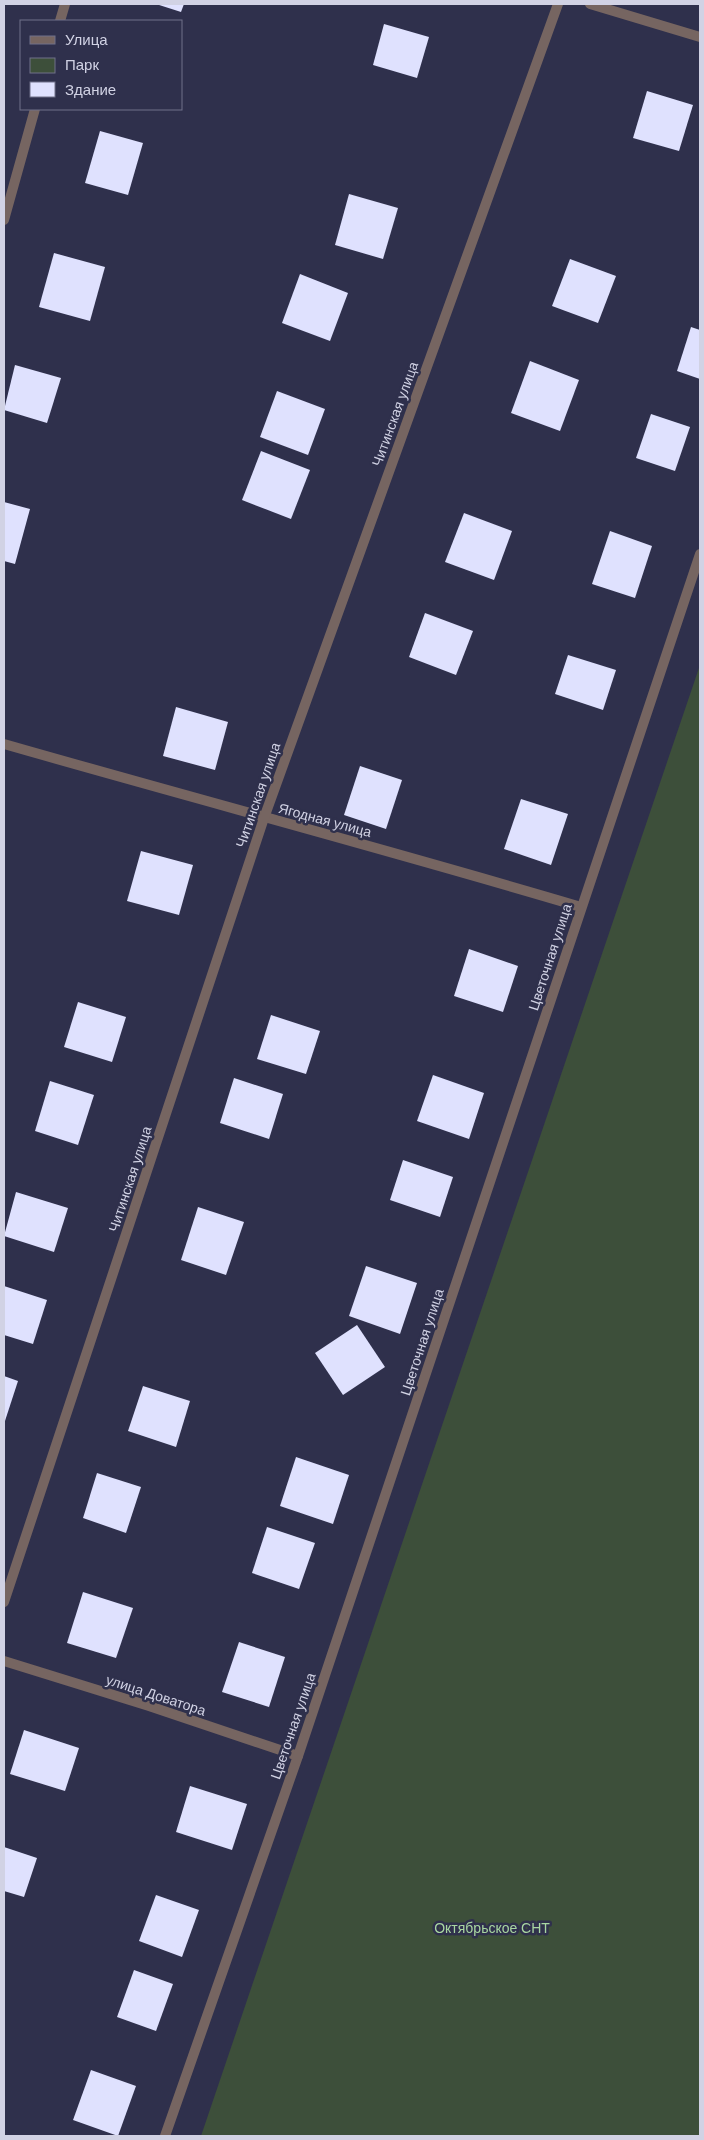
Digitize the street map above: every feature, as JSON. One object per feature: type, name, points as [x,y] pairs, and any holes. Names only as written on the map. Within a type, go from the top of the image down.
[{"type":"street","points":[[60,20],[65,4]]},
{"type":"street","name":"Читинская улица","points":[[4,1602],[264,818],[558,4]]},
{"type":"street","points":[[590,4],[700,37]]},
{"type":"street","points":[[4,220],[35,110]]},
{"type":"street","name":"Цветочная улица","points":[[165,2136],[298,1756],[700,554]]},
{"type":"street","name":"Ягодная улица","points":[[4,744],[264,818],[420,859],[581,907]]},
{"type":"street","name":"улица Доватора","points":[[4,1661],[149,1706],[298,1756]]},
{"type":"green space","name":"Октябрьское СНТ","points":[[700,665],[700,2136],[201,2136]]},
{"type":"building","points":[[156,4],[184,4],[181,12]]},
{"type":"building","points":[[384,24],[429,37],[417,78],[373,65]]},
{"type":"building","points":[[647,91],[693,105],[679,151],[633,138]]},
{"type":"building","points":[[100,131],[143,143],[128,195],[85,183]]},
{"type":"building","points":[[349,194],[398,208],[383,259],[335,245]]},
{"type":"building","points":[[54,253],[105,267],[90,321],[39,307]]},
{"type":"building","points":[[570,259],[616,276],[598,323],[552,306]]},
{"type":"building","points":[[300,274],[348,293],[330,341],[282,323]]},
{"type":"building","points":[[691,327],[700,330],[700,379],[677,371]]},
{"type":"building","points":[[530,361],[579,380],[560,431],[511,413]]},
{"type":"building","points":[[15,365],[61,378],[47,423],[4,410]]},
{"type":"building","points":[[277,391],[325,409],[308,455],[260,437]]},
{"type":"building","points":[[651,414],[690,427],[675,471],[636,458]]},
{"type":"building","points":[[261,451],[310,470],[291,519],[242,500]]},
{"type":"building","points":[[4,502],[30,509],[15,564],[4,561]]},
{"type":"building","points":[[464,513],[512,531],[494,580],[445,562]]},
{"type":"building","points":[[610,531],[652,546],[635,598],[592,584]]},
{"type":"building","points":[[425,613],[473,631],[456,675],[409,657]]},
{"type":"building","points":[[568,655],[616,670],[603,710],[555,694]]},
{"type":"building","points":[[176,707],[228,722],[215,770],[163,756]]},
{"type":"building","points":[[360,766],[402,780],[386,829],[344,815]]},
{"type":"building","points":[[521,799],[568,814],[551,865],[504,849]]},
{"type":"building","points":[[141,851],[193,865],[179,915],[127,901]]},
{"type":"building","points":[[469,949],[518,966],[503,1012],[454,996]]},
{"type":"building","points":[[78,1002],[126,1017],[112,1062],[64,1047]]},
{"type":"building","points":[[271,1015],[320,1031],[306,1074],[257,1059]]},
{"type":"building","points":[[433,1075],[484,1093],[469,1139],[417,1121]]},
{"type":"building","points":[[234,1078],[283,1094],[269,1139],[220,1123]]},
{"type":"building","points":[[50,1081],[94,1095],[78,1145],[35,1131]]},
{"type":"building","points":[[403,1160],[453,1177],[440,1217],[390,1200]]},
{"type":"building","points":[[16,1192],[68,1208],[54,1252],[4,1236]]},
{"type":"building","points":[[198,1207],[244,1222],[226,1275],[181,1260]]},
{"type":"building","points":[[366,1266],[417,1283],[400,1334],[349,1316]]},
{"type":"building","points":[[4,1286],[47,1300],[33,1344],[4,1335]]},
{"type":"building","points":[[357,1325],[385,1367],[343,1395],[315,1353]]},
{"type":"building","points":[[4,1376],[18,1381],[4,1424]]},
{"type":"building","points":[[143,1386],[190,1401],[176,1447],[128,1431]]},
{"type":"building","points":[[296,1457],[349,1475],[333,1524],[280,1506]]},
{"type":"building","points":[[97,1473],[141,1487],[126,1533],[83,1518]]},
{"type":"building","points":[[267,1527],[315,1543],[299,1589],[252,1573]]},
{"type":"building","points":[[83,1592],[133,1608],[116,1658],[67,1643]]},
{"type":"building","points":[[239,1642],[285,1657],[269,1707],[222,1692]]},
{"type":"building","points":[[24,1730],[79,1748],[65,1791],[10,1774]]},
{"type":"building","points":[[190,1786],[247,1804],[232,1850],[176,1832]]},
{"type":"building","points":[[4,1847],[37,1858],[24,1897],[4,1891]]},
{"type":"building","points":[[156,1895],[199,1910],[182,1957],[139,1941]]},
{"type":"building","points":[[134,1970],[173,1984],[156,2031],[117,2017]]},
{"type":"building","points":[[91,2070],[136,2086],[118,2136],[73,2120]]}]
